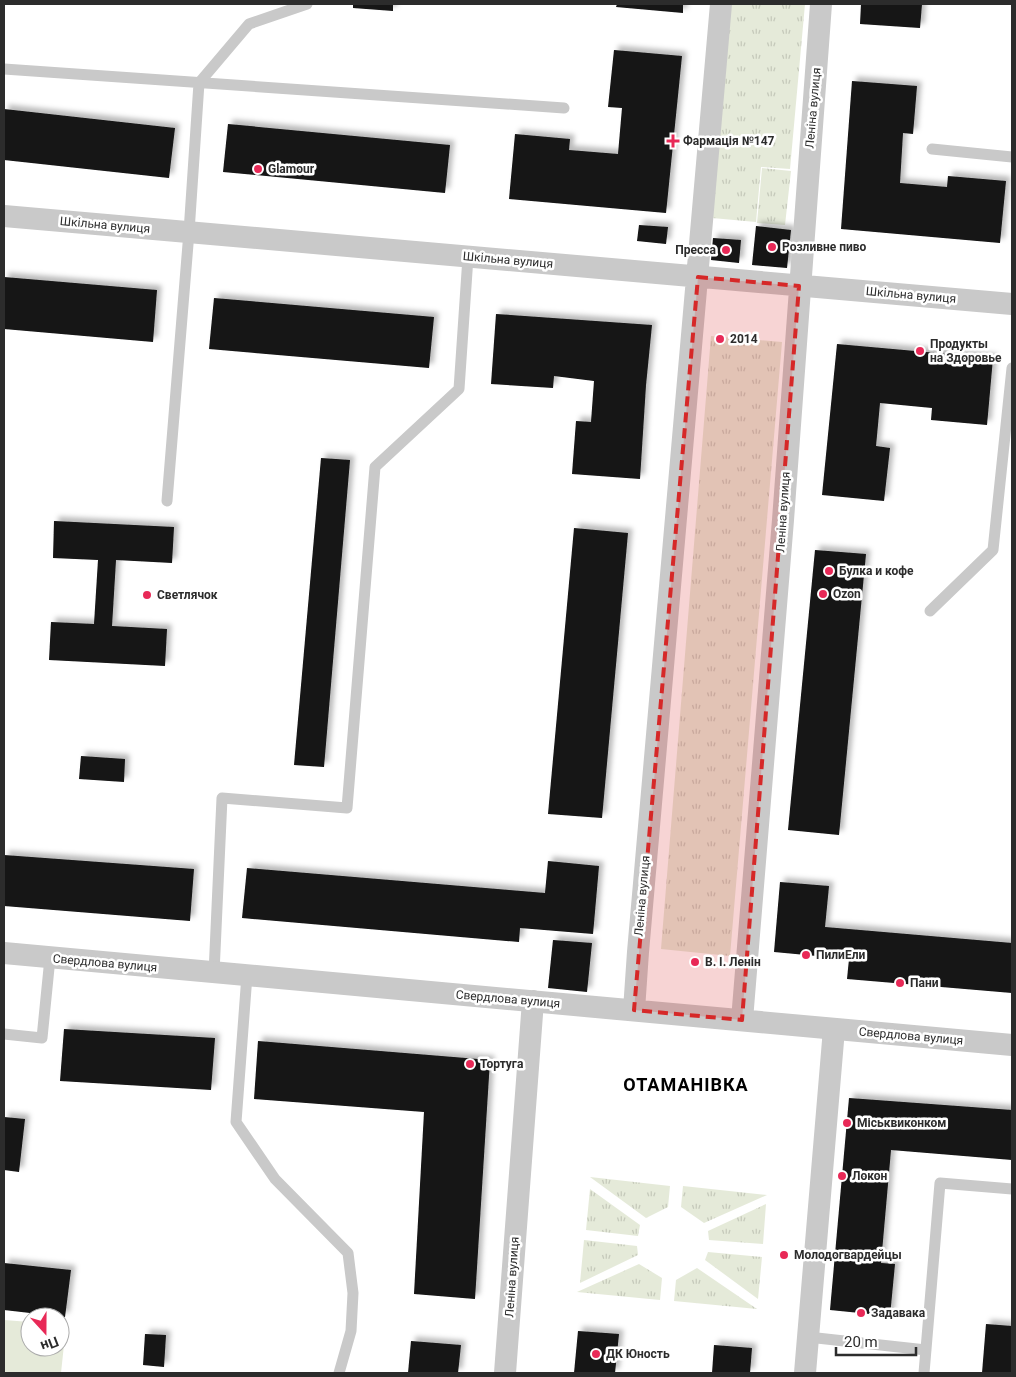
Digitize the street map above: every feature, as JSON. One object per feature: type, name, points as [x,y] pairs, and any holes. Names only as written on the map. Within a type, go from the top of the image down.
[{"type":"street","name":"Леніна вулиця","points":[[634,1010],[721,4]]},
{"type":"street","name":"Леніна вулиця","points":[[742,1020],[781,540],[821,4]]},
{"type":"street","name":"Шкільна вулиця","points":[[4,216],[1012,304]]},
{"type":"street","name":"Свердлова вулиця","points":[[4,953],[1012,1045]]},
{"type":"street","name":"Леніна вулиця","points":[[505,1373],[533,1001]]},
{"type":"street","points":[[805,1373],[834,1029]]},
{"type":"lane","points":[[167,500],[199,83],[249,24],[307,4]]},
{"type":"lane","points":[[4,69],[564,108]]},
{"type":"lane","points":[[932,149],[1012,157]]},
{"type":"lane","points":[[214,972],[222,798],[347,808],[375,467],[459,390],[468,257]]},
{"type":"lane","points":[[930,610],[993,550],[1012,368]]},
{"type":"lane","points":[[4,1034],[42,1038],[50,958]]},
{"type":"lane","points":[[247,976],[236,1122],[275,1179],[348,1253],[353,1293],[351,1331],[339,1373]]},
{"type":"lane","points":[[924,1373],[940,1183],[1012,1189]]},
{"type":"lane","points":[[808,1337],[926,1350]]},
{"type":"highlighted area","points":[[698,277],[799,286],[742,1020],[634,1010]]},
{"type":"green space","points":[[731,4],[805,4],[790,169],[761,167],[756,222],[712,218]]},
{"type":"green space","points":[[762,168],[791,171],[785,225],[757,223]]},
{"type":"green space","points":[[711,336],[782,342],[730,956],[661,949]]},
{"type":"green space","points":[[590,1177],[670,1186],[668,1207],[646,1218]]},
{"type":"green space","points":[[683,1186],[767,1195],[704,1223],[681,1207]]},
{"type":"green space","points":[[590,1189],[640,1225],[638,1236],[586,1230]]},
{"type":"green space","points":[[766,1204],[763,1244],[709,1240],[708,1231]]},
{"type":"green space","points":[[584,1240],[637,1246],[638,1255],[580,1283]]},
{"type":"green space","points":[[708,1252],[762,1257],[758,1299],[705,1260]]},
{"type":"green space","points":[[639,1264],[662,1278],[660,1300],[577,1292]]},
{"type":"green space","points":[[697,1268],[757,1309],[674,1301],[676,1280]]},
{"type":"green space","points":[[4,1320],[20,1321],[20,1357],[63,1357],[61,1373],[4,1373]]},
{"type":"building","points":[[353,4],[393,4],[393,11],[353,8]]},
{"type":"building","points":[[617,4],[683,4],[683,13],[616,7]]},
{"type":"building","points":[[861,4],[922,4],[920,28],[860,24]]},
{"type":"building","points":[[614,50],[682,56],[666,213],[509,199],[515,134],[570,139],[569,150],[618,154],[622,108],[608,107]]},
{"type":"building","points":[[852,81],[917,86],[913,134],[903,133],[900,183],[947,187],[948,176],[1006,181],[1000,243],[841,229]]},
{"type":"building","points":[[4,109],[175,128],[169,178],[4,160]]},
{"type":"building","points":[[228,124],[450,145],[445,193],[223,172]]},
{"type":"building","points":[[639,225],[668,227],[666,244],[637,241]]},
{"type":"building","name":"Розливне пиво","points":[[756,226],[791,230],[787,268],[752,265]]},
{"type":"building","name":"Пресса","points":[[713,238],[741,240],[739,263],[711,260]]},
{"type":"building","points":[[4,277],[157,290],[153,342],[4,329]]},
{"type":"building","points":[[214,298],[434,317],[429,368],[209,349]]},
{"type":"building","points":[[496,314],[652,325],[640,479],[572,474],[576,421],[591,422],[594,381],[554,376],[553,388],[491,384]]},
{"type":"building","points":[[837,344],[993,358],[987,425],[931,420],[932,408],[880,403],[876,446],[890,448],[884,501],[822,495]]},
{"type":"building","points":[[321,458],[350,460],[324,767],[294,765]]},
{"type":"building","points":[[54,521],[174,527],[172,563],[116,560],[112,626],[167,629],[165,666],[49,660],[51,622],[94,624],[98,560],[53,558]]},
{"type":"building","points":[[574,528],[628,533],[602,818],[548,814]]},
{"type":"building","points":[[815,550],[866,554],[839,835],[788,830]]},
{"type":"building","points":[[81,756],[125,759],[124,782],[79,779]]},
{"type":"building","points":[[4,855],[194,869],[190,921],[4,906]]},
{"type":"building","points":[[548,861],[599,866],[593,934],[520,928],[519,942],[242,918],[247,868],[545,893]]},
{"type":"building","points":[[780,882],[829,886],[825,927],[1012,943],[1012,993],[847,979],[849,959],[774,952]]},
{"type":"building","points":[[553,940],[592,943],[587,992],[548,988]]},
{"type":"building","points":[[64,1029],[215,1038],[211,1090],[60,1081]]},
{"type":"building","points":[[258,1041],[490,1060],[475,1299],[414,1294],[424,1112],[254,1099]]},
{"type":"building","points":[[849,1098],[1012,1110],[1012,1160],[891,1150],[881,1263],[895,1264],[890,1316],[830,1310]]},
{"type":"building","points":[[4,1117],[25,1119],[19,1172],[4,1170]]},
{"type":"building","points":[[4,1263],[71,1270],[66,1307],[20,1307],[20,1312],[4,1310]]},
{"type":"building","points":[[986,1324],[1012,1326],[1012,1373],[982,1373]]},
{"type":"building","name":"ДК Юность","points":[[578,1331],[619,1334],[615,1373],[574,1373]]},
{"type":"building","points":[[145,1334],[166,1335],[164,1367],[143,1365]]},
{"type":"building","points":[[411,1341],[461,1345],[458,1373],[408,1373]]},
{"type":"building","points":[[714,1345],[752,1348],[750,1373],[712,1373]]},
{"type":"place","name":"Фармація №147","points":[[673,141]]},
{"type":"place","name":"Glamour","points":[[258,169]]},
{"type":"place","name":"Розливне пиво","points":[[772,247]]},
{"type":"place","name":"Пресса","points":[[726,250]]},
{"type":"place","name":"2014","points":[[720,339]]},
{"type":"place","name":"Продукты на Здоровье","points":[[920,351]]},
{"type":"place","name":"Булка и кофе","points":[[829,571]]},
{"type":"place","name":"Ozon","points":[[823,594]]},
{"type":"place","name":"Светлячок","points":[[147,595]]},
{"type":"place","name":"ПилиЕли","points":[[806,955]]},
{"type":"place","name":"В. І. Ленін","points":[[695,962]]},
{"type":"place","name":"Пани","points":[[900,983]]},
{"type":"place","name":"Тортуга","points":[[470,1064]]},
{"type":"place","name":"Міськвиконком","points":[[847,1123]]},
{"type":"place","name":"Локон","points":[[842,1176]]},
{"type":"place","name":"Молодогвардейцы","points":[[784,1255]]},
{"type":"place","name":"Задавака","points":[[861,1313]]},
{"type":"place","name":"ДК Юность","points":[[596,1354]]},
{"type":"district","name":"ОТАМАНІВКА","points":[[686,1085]]}]
